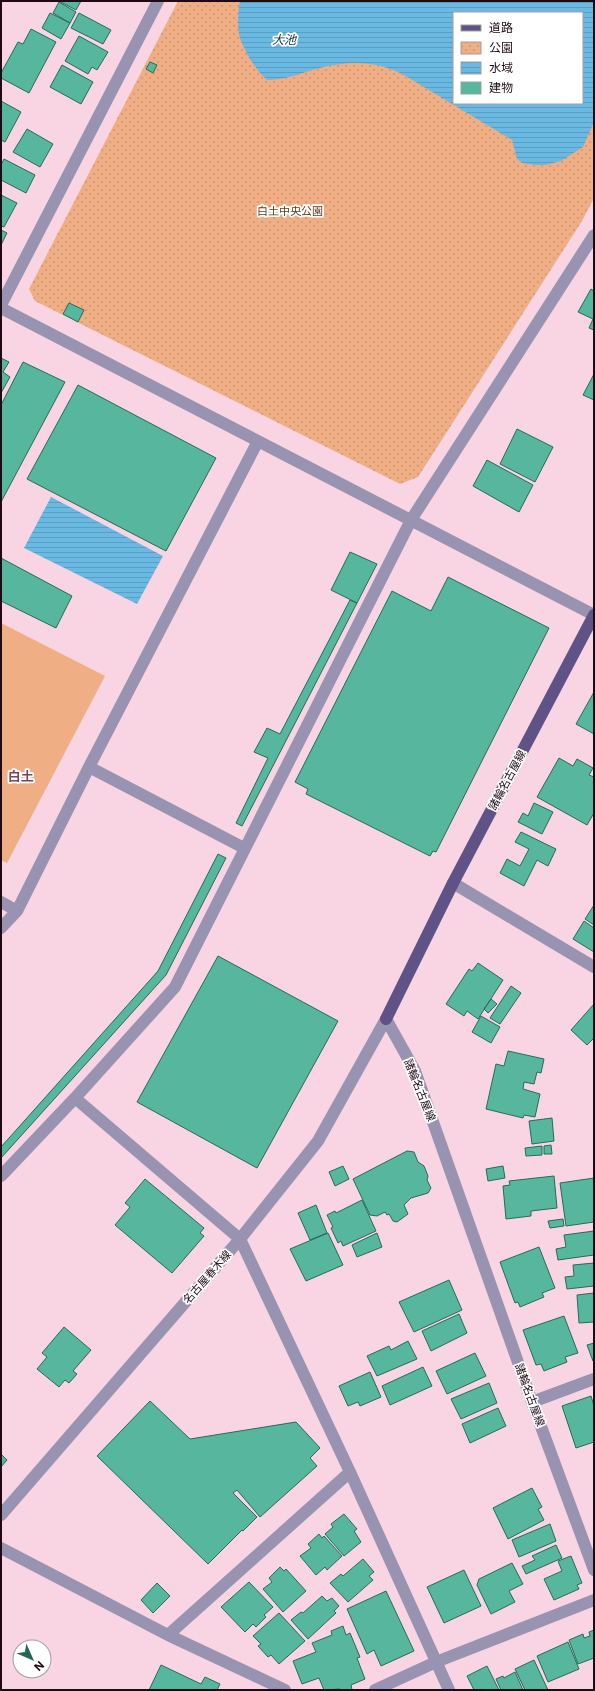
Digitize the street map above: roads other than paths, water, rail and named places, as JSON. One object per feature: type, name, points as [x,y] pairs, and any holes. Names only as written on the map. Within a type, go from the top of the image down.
[{"type":"main road","name":"諸輪名古屋線","points":[[386,1019],[453,883],[594,615]]},
{"type":"street","points":[[1,305],[158,1]]},
{"type":"street","points":[[1,1176],[75,1098],[175,987],[411,520],[594,236]]},
{"type":"street","points":[[1,308],[594,615]]},
{"type":"street","points":[[1,928],[17,911],[89,767],[258,441]]},
{"type":"street","points":[[89,767],[244,848]]},
{"type":"street","points":[[453,883],[594,967]]},
{"type":"street","points":[[1,902],[17,911]]},
{"type":"street","name":"名古屋春木線","points":[[1,1515],[240,1239],[318,1141],[386,1019]]},
{"type":"street","name":"諸輪名古屋線","points":[[386,1019],[415,1071],[532,1402],[594,1570]]},
{"type":"street","points":[[75,1098],[240,1239],[350,1472],[449,1690]]},
{"type":"street","points":[[532,1402],[594,1379]]},
{"type":"street","points":[[168,1635],[350,1472]]},
{"type":"street","points":[[1,1548],[168,1635],[285,1690]]},
{"type":"street","points":[[375,1690],[436,1662],[594,1600]]},
{"type":"water","name":"大池","points":[[240,1],[594,1],[594,122],[583,147],[561,161],[545,165],[522,163],[517,159],[512,140],[404,75],[380,66],[356,63],[331,65],[287,78],[267,80],[251,61],[240,38],[238,14]]},
{"type":"water","points":[[51,497],[163,556],[137,604],[24,548]]},
{"type":"district","name":"白土","points":[[21,776]]},
{"type":"park label","name":"白土中央公園","points":[[290,211]]}]
